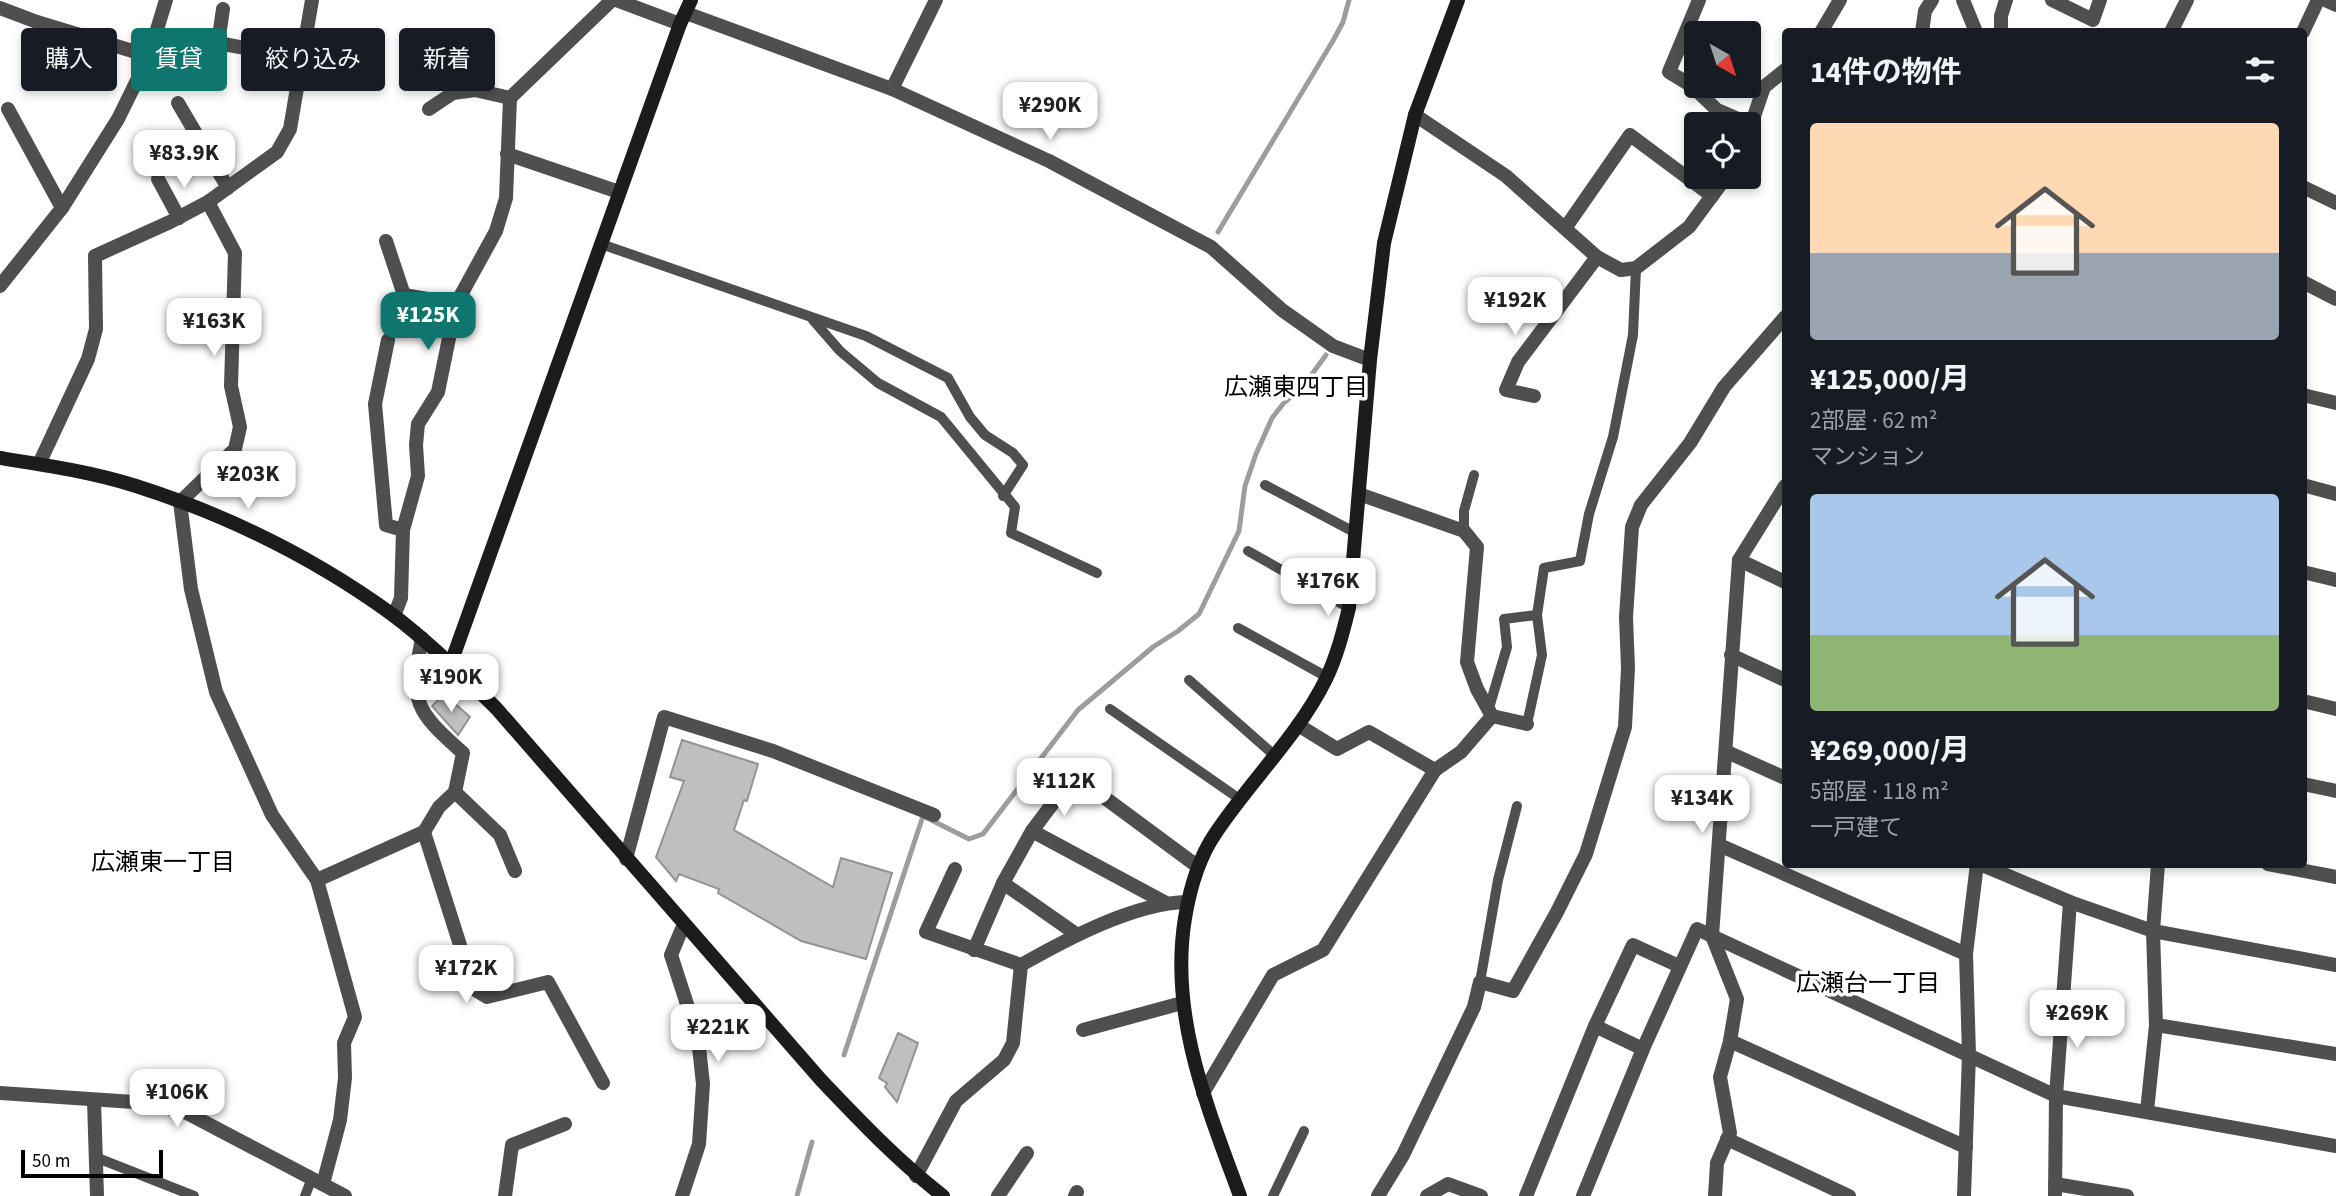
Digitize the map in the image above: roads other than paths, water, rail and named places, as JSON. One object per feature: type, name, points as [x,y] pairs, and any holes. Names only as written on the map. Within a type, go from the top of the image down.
[{"type":"street","points":[[158,28],[166,0]]},
{"type":"street","points":[[308,28],[312,0]]},
{"type":"street","points":[[394,616],[401,598],[403,530],[418,477],[418,424],[438,392],[456,304],[496,230],[506,198],[510,98],[614,0],[686,12],[892,89],[1049,161],[1211,247],[1292,317],[1333,346],[1370,360]]},
{"type":"street","points":[[892,89],[936,0]]},
{"type":"street","points":[[1240,1196],[1189,1045],[1182,1003],[1181,954],[1188,902],[1197,866],[1214,835],[1298,725],[1327,677],[1340,644],[1349,608],[1370,360],[1384,243],[1415,114],[1458,0]]},
{"type":"street","points":[[1699,0],[1669,72],[1692,86],[1720,112]]},
{"type":"street","points":[[1823,28],[1840,0]]},
{"type":"street","points":[[1923,28],[1925,10],[1932,0]]},
{"type":"street","points":[[1963,0],[1974,28]]},
{"type":"street","points":[[2001,28],[2001,16],[2007,0]]},
{"type":"street","points":[[2052,0],[2093,20],[2101,0]]},
{"type":"street","points":[[2173,28],[2188,0]]},
{"type":"street","points":[[2305,28],[2318,0]]},
{"type":"street","points":[[2325,0],[2336,5]]},
{"type":"street","points":[[0,8],[131,51]]},
{"type":"street","points":[[223,9],[218,43],[241,47]]},
{"type":"street","points":[[451,663],[686,12]]},
{"type":"street","points":[[1756,112],[1764,87],[1782,72]]},
{"type":"street","points":[[429,109],[453,93],[475,90],[510,98]]},
{"type":"street","points":[[0,286],[62,208],[118,119],[132,91]]},
{"type":"street","points":[[39,464],[91,349],[96,329],[95,256],[208,202],[277,152],[290,129],[298,91]]},
{"type":"street","points":[[178,103],[228,188]]},
{"type":"street","points":[[8,109],[62,208]]},
{"type":"street","points":[[1415,114],[1506,176],[1597,257],[1621,270],[1636,268],[1689,226],[1717,189]]},
{"type":"street","points":[[1566,228],[1630,135],[1712,196]]},
{"type":"street","points":[[507,154],[619,192]]},
{"type":"street","points":[[158,179],[179,218]]},
{"type":"street","points":[[2307,189],[2336,203]]},
{"type":"street","points":[[180,502],[235,449],[240,427],[231,386],[235,253],[208,202]]},
{"type":"street","points":[[386,241],[404,295],[456,304]]},
{"type":"street","points":[[1534,396],[1506,390],[1518,362],[1597,257]]},
{"type":"street","points":[[2307,284],[2336,299]]},
{"type":"street","points":[[1378,1196],[1403,1155],[1468,1020],[1480,982],[1513,991],[1586,854],[1625,727],[1628,668],[1626,617],[1632,527],[1642,505],[1690,443],[1724,387],[1782,320]]},
{"type":"street","points":[[388,340],[375,404],[386,525],[403,530]]},
{"type":"street","points":[[2307,396],[2336,403]]},
{"type":"street","points":[[0,457],[103,477],[180,502],[304,558],[394,616],[451,663],[504,717],[626,859],[867,1129],[916,1176],[943,1196]]},
{"type":"street","points":[[2307,486],[2336,494]]},
{"type":"street","points":[[1715,1196],[1717,1163],[1730,1133],[1720,1077],[1730,1041],[1737,999],[1712,936],[1739,560],[1782,491]]},
{"type":"street","points":[[1359,494],[1464,531],[1477,547],[1467,662],[1477,689],[1491,712],[1527,724]]},
{"type":"street","points":[[180,502],[191,589],[216,692],[272,815],[317,880],[355,1017],[344,1043],[345,1078],[340,1119],[317,1181]]},
{"type":"street","points":[[1739,560],[1782,581]]},
{"type":"street","points":[[2307,573],[2336,580]]},
{"type":"street","points":[[317,880],[424,832],[439,807],[455,792],[463,753],[425,717],[418,703],[417,666],[422,638]]},
{"type":"street","points":[[1731,655],[1782,679]]},
{"type":"street","points":[[2307,702],[2336,709]]},
{"type":"street","points":[[1203,1093],[1273,975],[1323,950],[1436,770],[1461,752],[1491,712]]},
{"type":"street","points":[[626,859],[664,717],[774,751],[934,815]]},
{"type":"street","points":[[1298,725],[1337,749],[1369,733],[1436,770]]},
{"type":"street","points":[[1727,752],[1782,777]]},
{"type":"street","points":[[974,950],[1003,883],[1032,831],[1074,775],[1197,866]]},
{"type":"street","points":[[2307,785],[2336,791]]},
{"type":"street","points":[[455,792],[500,835],[515,871]]},
{"type":"street","points":[[1032,831],[1166,902]]},
{"type":"street","points":[[424,832],[474,989],[487,997],[548,982],[603,1083]]},
{"type":"street","points":[[1719,845],[1966,954]]},
{"type":"street","points":[[1964,1196],[1969,1054],[1966,954],[1977,868]]},
{"type":"street","points":[[1988,868],[2070,902],[2154,931],[2336,965]]},
{"type":"street","points":[[2147,1111],[2156,1025],[2154,931],[2158,868]]},
{"type":"street","points":[[2289,868],[2336,877]]},
{"type":"street","points":[[955,869],[926,932],[1021,965],[1076,934],[1166,902],[1188,902]]},
{"type":"street","points":[[1003,883],[1076,934]]},
{"type":"street","points":[[2070,902],[2056,1096],[2055,1190],[2127,1196]]},
{"type":"street","points":[[682,1196],[699,1144],[703,1084],[698,1038],[671,955],[684,924]]},
{"type":"street","points":[[1583,1196],[1643,1049],[1697,929],[2056,1096],[2336,1146]]},
{"type":"street","points":[[1526,1196],[1595,1026],[1633,945],[1679,966]]},
{"type":"street","points":[[916,1176],[956,1101],[1004,1060],[1013,1043],[1021,965]]},
{"type":"street","points":[[1083,1030],[1182,1003]]},
{"type":"street","points":[[2156,1025],[2336,1054]]},
{"type":"street","points":[[1595,1026],[1643,1049]]},
{"type":"street","points":[[1730,1041],[1966,1147]]},
{"type":"street","points":[[0,1093],[149,1103],[187,1113],[345,1196]]},
{"type":"street","points":[[94,1100],[97,1196]]},
{"type":"street","points":[[505,1196],[512,1145],[565,1124]]},
{"type":"street","points":[[1727,1139],[1826,1191],[1849,1196]]},
{"type":"street","points":[[998,1196],[1027,1153]]},
{"type":"street","points":[[1427,1196],[1448,1184],[1481,1196]]},
{"type":"lane","points":[[601,244],[866,336],[948,378],[970,417],[985,435],[1013,453],[1023,465],[1003,496]]},
{"type":"lane","points":[[1527,724],[1542,656],[1537,615],[1544,568],[1580,561],[1589,514],[1613,437],[1633,335],[1636,268]]},
{"type":"lane","points":[[812,317],[840,351],[878,383],[942,417],[1003,496],[1015,507],[1011,533],[1097,573]]},
{"type":"lane","points":[[1464,531],[1464,511],[1474,475]]},
{"type":"lane","points":[[1265,485],[1356,533]]},
{"type":"lane","points":[[1248,551],[1349,608]]},
{"type":"lane","points":[[1491,712],[1507,647],[1504,619],[1537,615]]},
{"type":"lane","points":[[1238,628],[1327,677]]},
{"type":"lane","points":[[1189,680],[1274,755]]},
{"type":"lane","points":[[1110,709],[1241,800]]},
{"type":"lane","points":[[1480,982],[1498,880],[1517,806]]},
{"type":"lane","points":[[1273,1196],[1304,1131]]},
{"type":"lane","points":[[95,1157],[194,1196]]},
{"type":"lane","points":[[305,1196],[317,1181]]},
{"type":"waterway","points":[[1218,232],[1334,39],[1343,22],[1349,0]]},
{"type":"waterway","points":[[844,1055],[923,816],[969,839],[983,834],[1078,710],[1153,647],[1199,614],[1239,531],[1245,486],[1272,418],[1304,385],[1326,355]]},
{"type":"waterway","points":[[797,1196],[812,1142]]},
{"type":"district","name":"広瀬東四丁目","points":[[1296,387]]},
{"type":"district","name":"広瀬東一丁目","points":[[163,862]]},
{"type":"district","name":"広瀬台一丁目","points":[[1868,983]]}]
